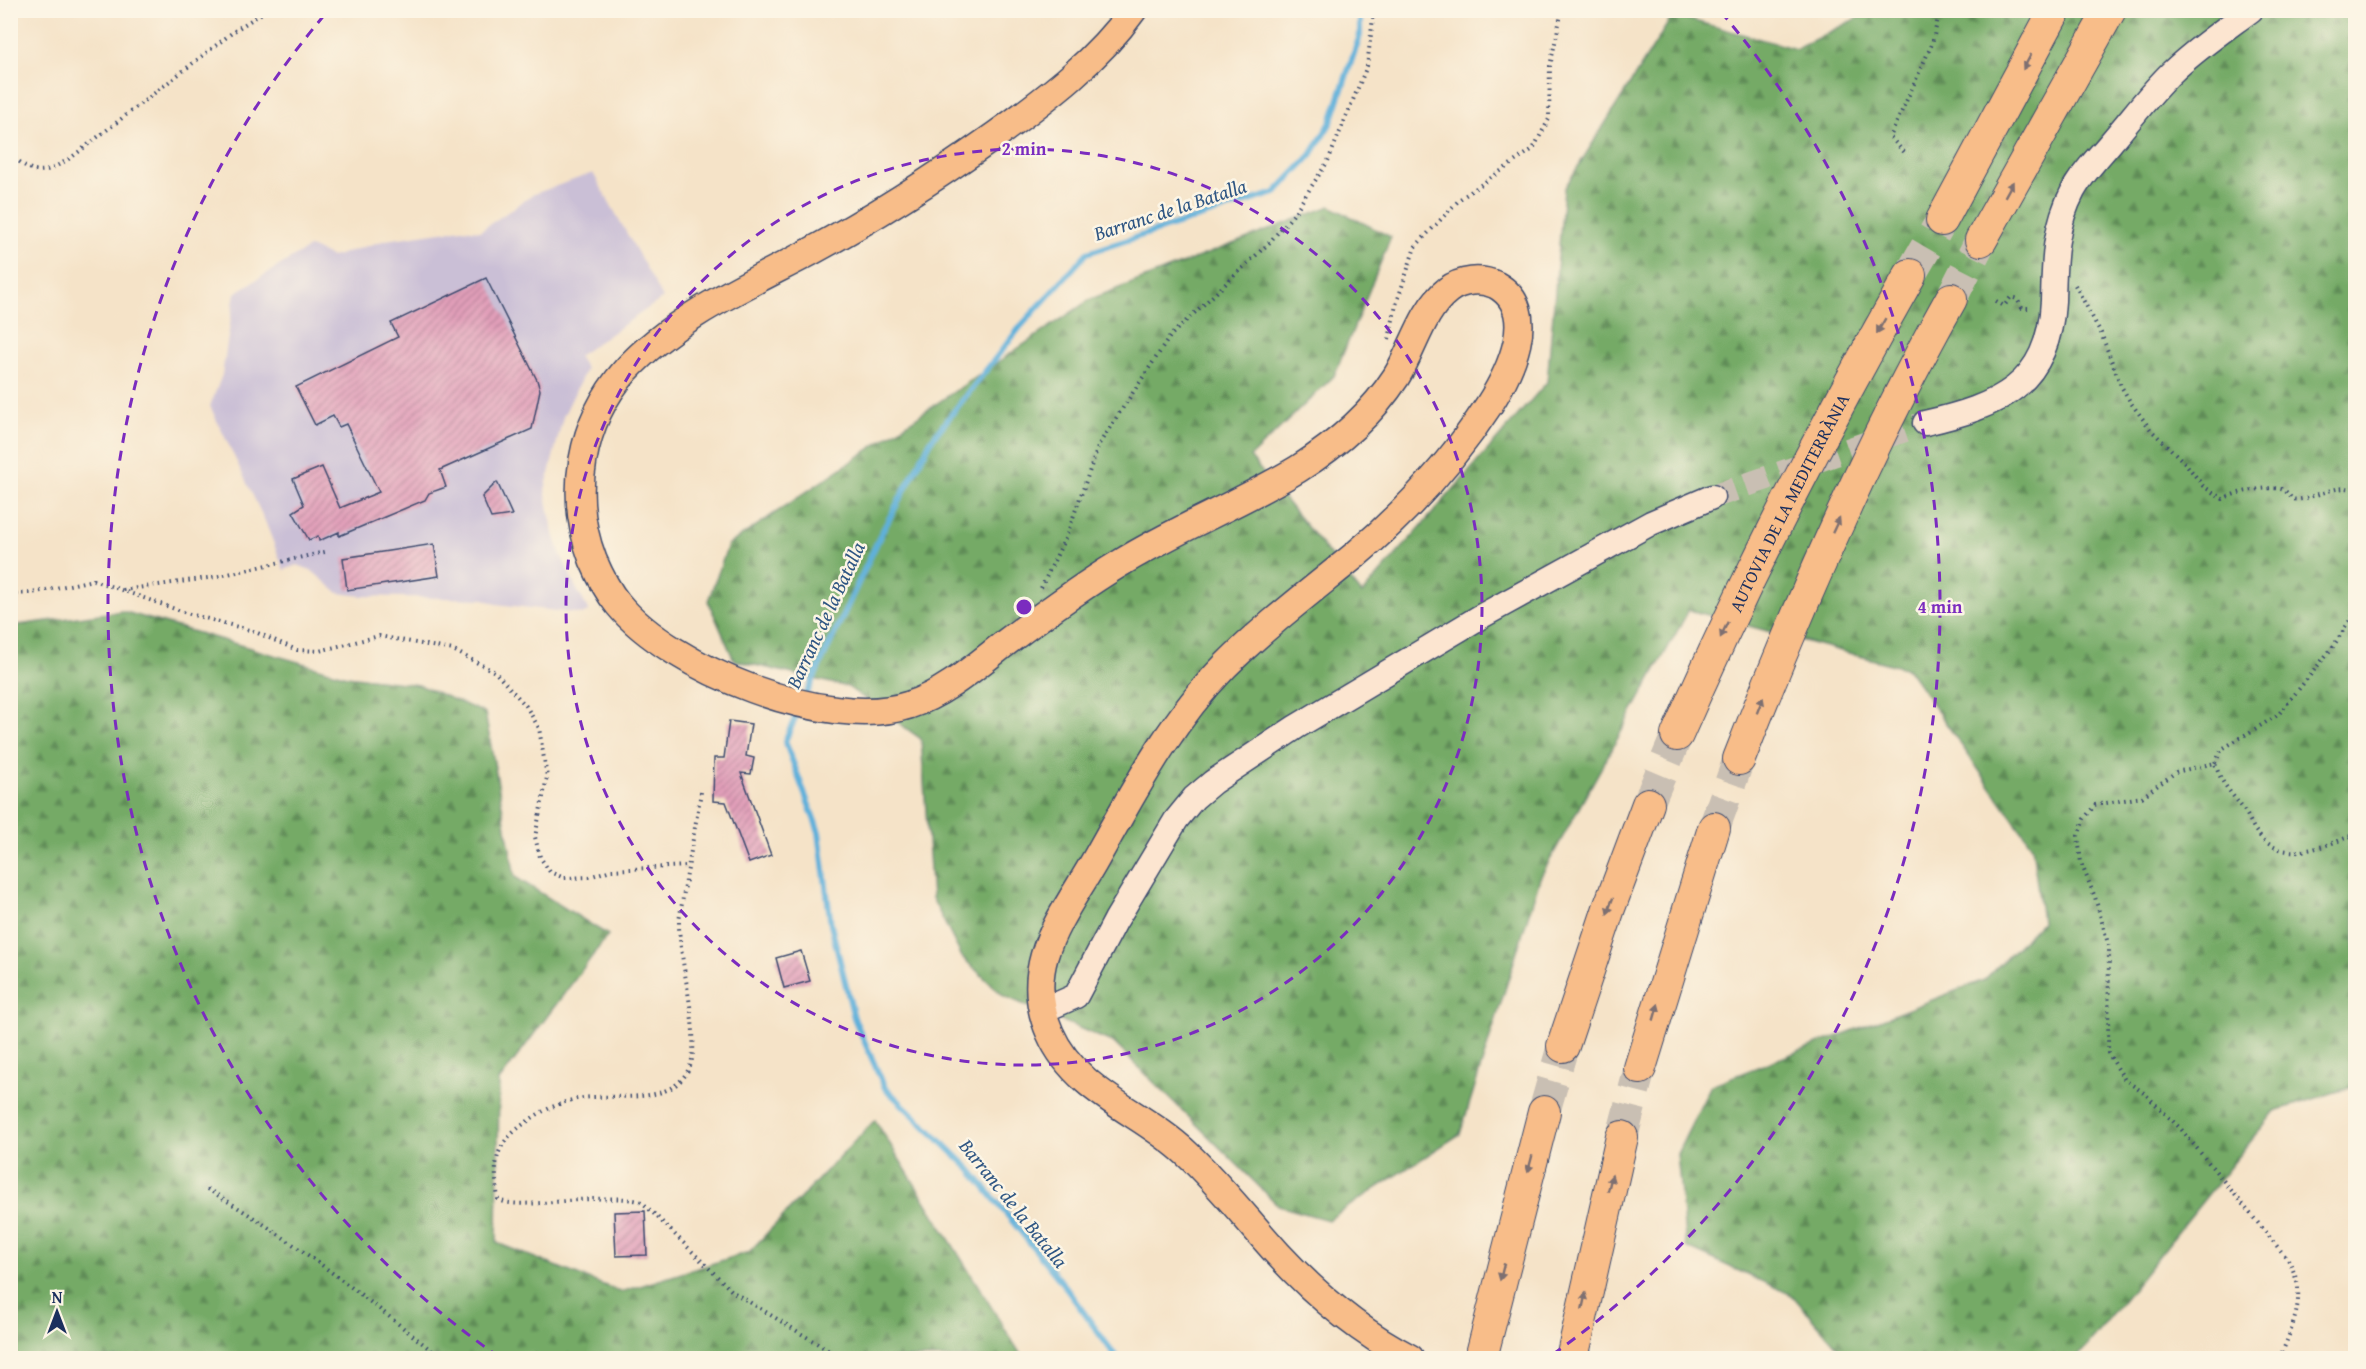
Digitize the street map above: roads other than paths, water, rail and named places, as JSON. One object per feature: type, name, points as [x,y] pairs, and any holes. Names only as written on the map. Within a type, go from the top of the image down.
[{"type":"highway","points":[[1942,220],[2055,10]]},
{"type":"highway","points":[[1981,240],[2110,10]]},
{"type":"highway","name":"AUTOVIA DE LA MEDITERRÀNIA","points":[[1677,735],[1722,633],[1797,479],[1910,275]]},
{"type":"highway","points":[[1739,759],[1777,661],[1839,518],[1918,358],[1951,299]]},
{"type":"highway","points":[[1563,1046],[1609,908],[1648,804]]},
{"type":"highway","points":[[1640,1068],[1714,828]]},
{"type":"highway","points":[[1481,1359],[1544,1112]]},
{"type":"highway","points":[[1572,1359],[1599,1230],[1622,1137]]},
{"type":"main road","points":[[1133,10],[1108,44],[1080,70],[943,173],[852,229],[762,277],[673,330],[630,366],[607,395],[590,427],[580,477],[585,538],[597,570],[619,605],[652,634],[694,664],[788,700],[836,712],[879,713],[919,703],[970,671],[1114,566],[1291,473],[1340,441],[1375,404],[1395,378],[1432,309],[1452,286],[1482,281],[1492,283],[1507,294],[1517,316],[1517,349],[1507,373],[1482,416],[1410,504],[1358,553],[1228,663],[1180,717],[1121,812],[1051,936],[1041,963],[1042,1011],[1054,1044],[1074,1070],[1092,1087],[1179,1146],[1290,1266],[1359,1328],[1410,1359]]},
{"type":"street","points":[[1925,423],[1970,413],[2015,389],[2032,370],[2043,350],[2051,326],[2055,243],[2062,214],[2074,189],[2091,165],[2172,73],[2251,10]]},
{"type":"street","points":[[1042,1011],[1076,996],[1116,920],[1176,820],[1194,798],[1214,782],[1296,727],[1480,617],[1651,524],[1712,497]]},
{"type":"waterway","name":"Barranc de la Batalla","points":[[805,697],[881,534],[932,439],[1021,326],[1087,253],[1275,193],[1311,155],[1331,122],[1360,35],[1360,10]]},
{"type":"waterway","name":"Barranc de la Batalla","points":[[799,709],[785,741],[819,832],[831,925],[854,1018],[885,1088],[970,1169],[1060,1280],[1117,1358]]},
{"type":"tunnel","points":[[1910,275],[1942,220]]},
{"type":"tunnel","points":[[1951,299],[1981,240]]},
{"type":"tunnel","points":[[1712,497],[1925,423]]},
{"type":"tunnel","points":[[1648,804],[1677,735]]},
{"type":"tunnel","points":[[1714,828],[1739,759]]},
{"type":"tunnel","points":[[1544,1112],[1563,1046]]},
{"type":"tunnel","points":[[1622,1137],[1640,1068]]}]
